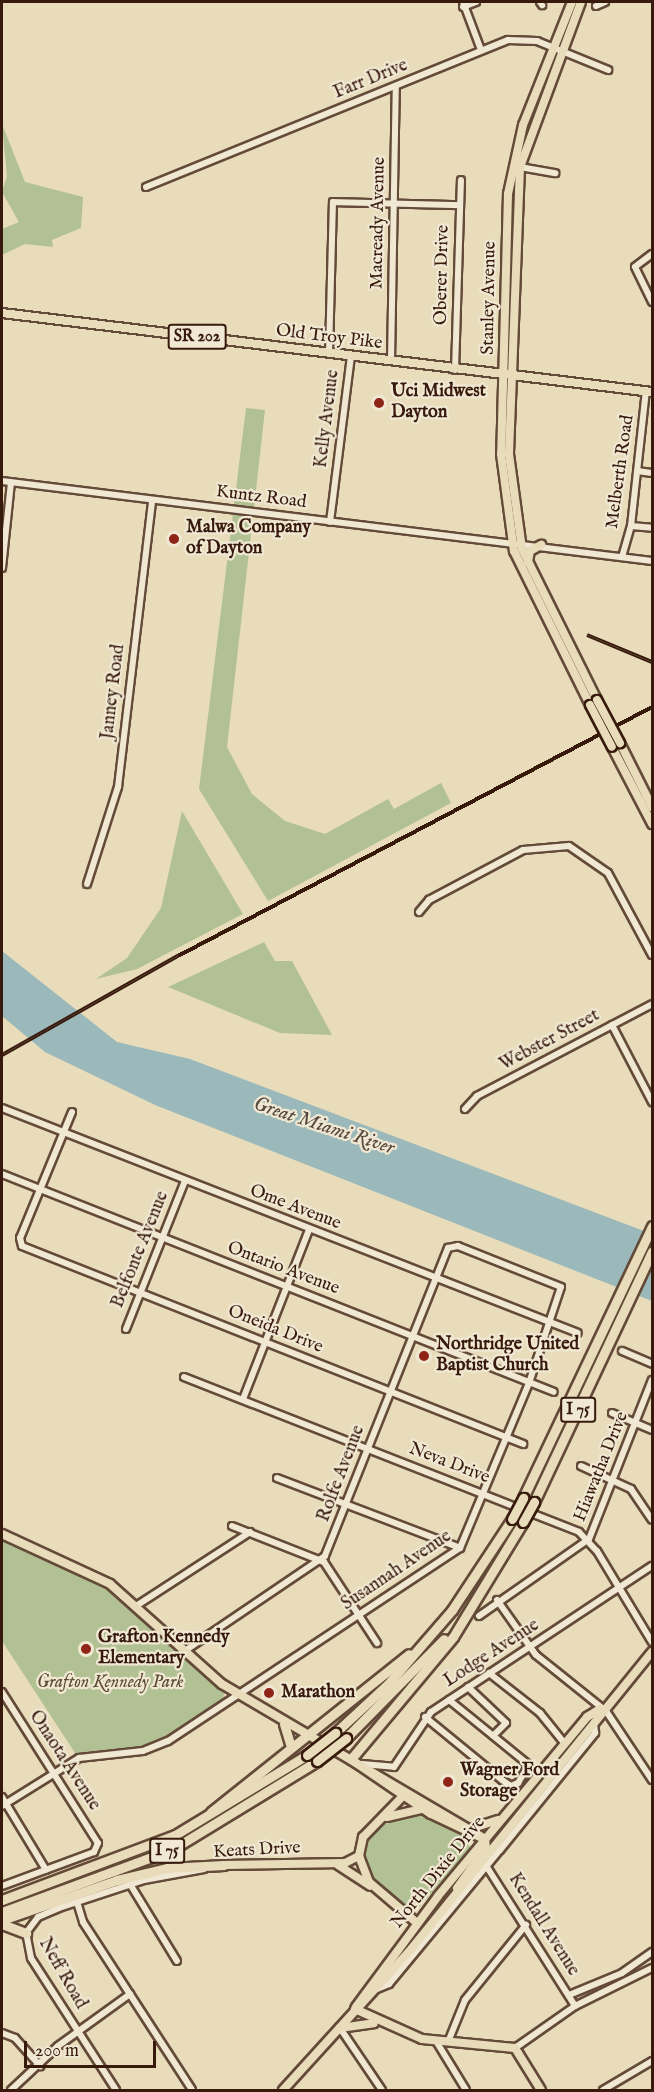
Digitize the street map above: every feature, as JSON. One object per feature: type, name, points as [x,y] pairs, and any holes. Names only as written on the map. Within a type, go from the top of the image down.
[{"type":"highway","points":[[646,1239],[652,1217]]},
{"type":"highway","name":"I 75","points":[[2,1900],[128,1856],[202,1821],[307,1755],[336,1733],[419,1649],[464,1593],[512,1519],[652,1226]]},
{"type":"highway","name":"I 75","points":[[2,1912],[196,1838],[318,1761],[346,1738],[412,1675],[484,1586],[523,1522],[652,1252]]},
{"type":"highway","points":[[351,1759],[453,1637],[484,1586]]},
{"type":"highway","points":[[202,1821],[306,1735],[419,1649]]},
{"type":"highway","points":[[284,1724],[291,1747]]},
{"type":"highway","points":[[2,1922],[117,1880],[167,1868],[224,1865]]},
{"type":"highway","points":[[2,1922],[26,1933]]},
{"type":"main road","name":"Stanley Avenue","points":[[572,2],[520,168],[502,473],[530,591],[652,807]]},
{"type":"main road","name":"Stanley Avenue","points":[[507,376],[511,172],[558,49],[581,2]]},
{"type":"main road","name":"Old Troy Pike","points":[[2,313],[455,370],[649,391]]},
{"type":"main road","name":"Stanley Avenue","points":[[517,543],[593,702]]},
{"type":"main road","points":[[529,567],[530,551],[541,545]]},
{"type":"main road","name":"Stanley Avenue","points":[[616,745],[652,824]]},
{"type":"main road","points":[[2,1534],[86,1570],[136,1606],[182,1652],[239,1695],[284,1724],[373,1769],[473,1828],[485,1839],[486,1848],[452,1900]]},
{"type":"main road","name":"North Dixie Drive","points":[[356,2009],[379,1973],[447,1884],[565,1744],[602,1708],[652,1652]]},
{"type":"main road","name":"North Dixie Drive","points":[[286,2090],[356,2009],[438,1921],[452,1900],[485,1864],[531,1802],[573,1754],[602,1708]]},
{"type":"main road","points":[[351,1759],[424,1810],[485,1839],[496,1836],[531,1802]]},
{"type":"main road","points":[[373,1769],[401,1794],[446,1812]]},
{"type":"main road","points":[[374,1888],[359,1856],[363,1837],[383,1818],[401,1794]]},
{"type":"main road","points":[[383,1818],[424,1810]]},
{"type":"main road","points":[[473,1828],[492,1825],[507,1814]]},
{"type":"main road","points":[[461,1829],[473,1844],[471,1856]]},
{"type":"main road","name":"Keats Drive","points":[[224,1865],[333,1863],[359,1856]]},
{"type":"main road","points":[[333,1863],[374,1888],[417,1923]]},
{"type":"main road","points":[[438,1921],[432,1908],[447,1884]]},
{"type":"main road","points":[[377,1989],[379,1973]]},
{"type":"main road","points":[[356,2009],[380,2024],[436,2041],[515,2048],[541,2091]]},
{"type":"main road","points":[[340,2028],[380,2024]]},
{"type":"street","points":[[476,2],[463,4],[481,50]]},
{"type":"street","points":[[596,6],[605,2]]},
{"type":"street","name":"Farr Drive","points":[[146,186],[481,50],[522,39],[558,49],[608,70]]},
{"type":"street","name":"Macready Avenue","points":[[392,361],[396,86]]},
{"type":"street","points":[[520,168],[555,174]]},
{"type":"street","name":"Oberer Drive","points":[[455,370],[461,180]]},
{"type":"street","name":"Kelly Avenue","points":[[329,353],[333,202],[394,203]]},
{"type":"street","points":[[394,203],[459,205]]},
{"type":"street","points":[[652,254],[636,264],[652,302]]},
{"type":"street","name":"Kelly Avenue","points":[[330,522],[351,356]]},
{"type":"street","name":"Melberth Road","points":[[622,557],[631,526],[649,391]]},
{"type":"street","points":[[637,471],[652,473]]},
{"type":"street","name":"Kuntz Road","points":[[2,481],[330,522],[541,545],[652,561]]},
{"type":"street","points":[[2,568],[11,482]]},
{"type":"street","name":"Janney Road","points":[[87,884],[118,787],[152,500]]},
{"type":"street","points":[[631,526],[652,528]]},
{"type":"street","points":[[419,912],[429,900],[523,850],[564,845],[604,867],[652,955]]},
{"type":"street","points":[[650,1005],[652,1015]]},
{"type":"street","name":"Webster Street","points":[[465,1109],[477,1095],[650,1005]]},
{"type":"street","points":[[612,1025],[652,1102]]},
{"type":"street","name":"Ome Avenue","points":[[2,1108],[434,1279],[578,1333]]},
{"type":"street","points":[[41,1189],[72,1112]]},
{"type":"street","name":"Ontario Avenue","points":[[2,1174],[554,1392]]},
{"type":"street","name":"Belfonte Avenue","points":[[126,1329],[184,1181]]},
{"type":"street","name":"Oneida Drive","points":[[41,1189],[19,1242],[140,1293],[523,1444]]},
{"type":"street","points":[[243,1399],[309,1230]]},
{"type":"street","name":"Rolfe Avenue","points":[[321,1560],[368,1449],[434,1279],[453,1246],[562,1289]]},
{"type":"street","name":"Susannah Avenue","points":[[4,1805],[54,1772],[88,1755],[161,1744],[460,1548],[529,1383],[552,1324],[562,1289]]},
{"type":"street","points":[[622,1351],[652,1365]]},
{"type":"street","name":"Neva Drive","points":[[184,1377],[484,1494],[589,1539]]},
{"type":"street","name":"Hiawatha Drive","points":[[479,1616],[497,1600],[589,1539],[652,1380]]},
{"type":"street","points":[[612,1413],[652,1430]]},
{"type":"street","points":[[581,1466],[614,1479],[636,1494],[652,1520]]},
{"type":"street","points":[[277,1478],[460,1548]]},
{"type":"street","points":[[232,1526],[321,1560],[377,1643]]},
{"type":"street","points":[[136,1606],[250,1532]]},
{"type":"street","points":[[589,1539],[652,1642]]},
{"type":"street","points":[[182,1652],[321,1560]]},
{"type":"street","name":"Lodge Avenue","points":[[362,1764],[394,1767],[425,1717],[489,1673],[621,1589],[652,1566]]},
{"type":"street","points":[[497,1600],[530,1648],[602,1708],[652,1780]]},
{"type":"street","points":[[489,1673],[540,1713],[565,1744]]},
{"type":"street","points":[[468,1687],[506,1723],[493,1736]]},
{"type":"street","name":"Onaota Avenue","points":[[2,1692],[97,1839],[97,1848],[46,1870]]},
{"type":"street","points":[[425,1717],[511,1786],[529,1766],[449,1700]]},
{"type":"street","points":[[438,1921],[573,1754]]},
{"type":"street","points":[[2,1797],[4,1805],[46,1870],[2,1886]]},
{"type":"street","name":"Kendall Avenue","points":[[485,1864],[526,1925],[574,2006]]},
{"type":"street","name":"Keats Drive","points":[[26,1933],[44,1914],[77,1902],[130,1884],[224,1865]]},
{"type":"street","points":[[130,1884],[177,1961]]},
{"type":"street","points":[[77,1902],[83,1922],[192,2091]]},
{"type":"street","points":[[448,2042],[465,2000],[526,1925]]},
{"type":"street","name":"Neff Road","points":[[26,1933],[27,1950],[116,2091]]},
{"type":"street","points":[[569,1995],[651,1955]]},
{"type":"street","points":[[515,2048],[574,2006],[652,1968]]},
{"type":"street","points":[[11,2091],[79,2032],[130,1994]]},
{"type":"street","points":[[340,2028],[382,2091]]},
{"type":"street","points":[[2,2033],[15,2038],[40,2066]]},
{"type":"street","points":[[436,2041],[466,2091]]},
{"type":"street","points":[[603,2091],[652,2061]]},
{"type":"green space","points":[[2,124],[25,182],[83,197],[81,228],[52,240],[53,247],[25,244],[2,255],[2,229],[19,222],[2,192],[7,176]]},
{"type":"green space","points":[[246,408],[265,410],[227,747],[252,794],[285,821],[325,834],[388,799],[394,809],[441,783],[451,803],[268,901],[199,789]]},
{"type":"green space","points":[[182,811],[243,914],[137,969],[96,979],[127,958],[161,908]]},
{"type":"green space","points":[[264,942],[275,961],[292,961],[332,1035],[280,1033],[168,987]]},
{"type":"green space","name":"Grafton Kennedy Park","points":[[2,1538],[112,1590],[224,1693],[223,1700],[155,1745],[77,1756],[2,1641]]},
{"type":"green space","points":[[422,1811],[459,1831],[471,1848],[412,1915],[373,1883],[363,1867],[362,1849],[374,1828]]},
{"type":"water","name":"Great Miami River","points":[[2,951],[117,1042],[190,1059],[652,1234],[652,1301],[155,1105],[45,1052],[2,1016]]},
{"type":"railway","points":[[587,635],[652,662]]},
{"type":"railway","points":[[2,1055],[178,956],[652,707]]},
{"type":"place","name":"Uci Midwest Dayton","points":[[379,403]]},
{"type":"place","name":"Malwa Company of Dayton","points":[[174,539]]},
{"type":"place","name":"Northridge United Baptist Church","points":[[424,1356]]},
{"type":"place","name":"Grafton Kennedy Elementary","points":[[86,1649]]},
{"type":"place","name":"Marathon","points":[[269,1693]]},
{"type":"place","name":"Wagner Ford Storage","points":[[448,1782]]}]
